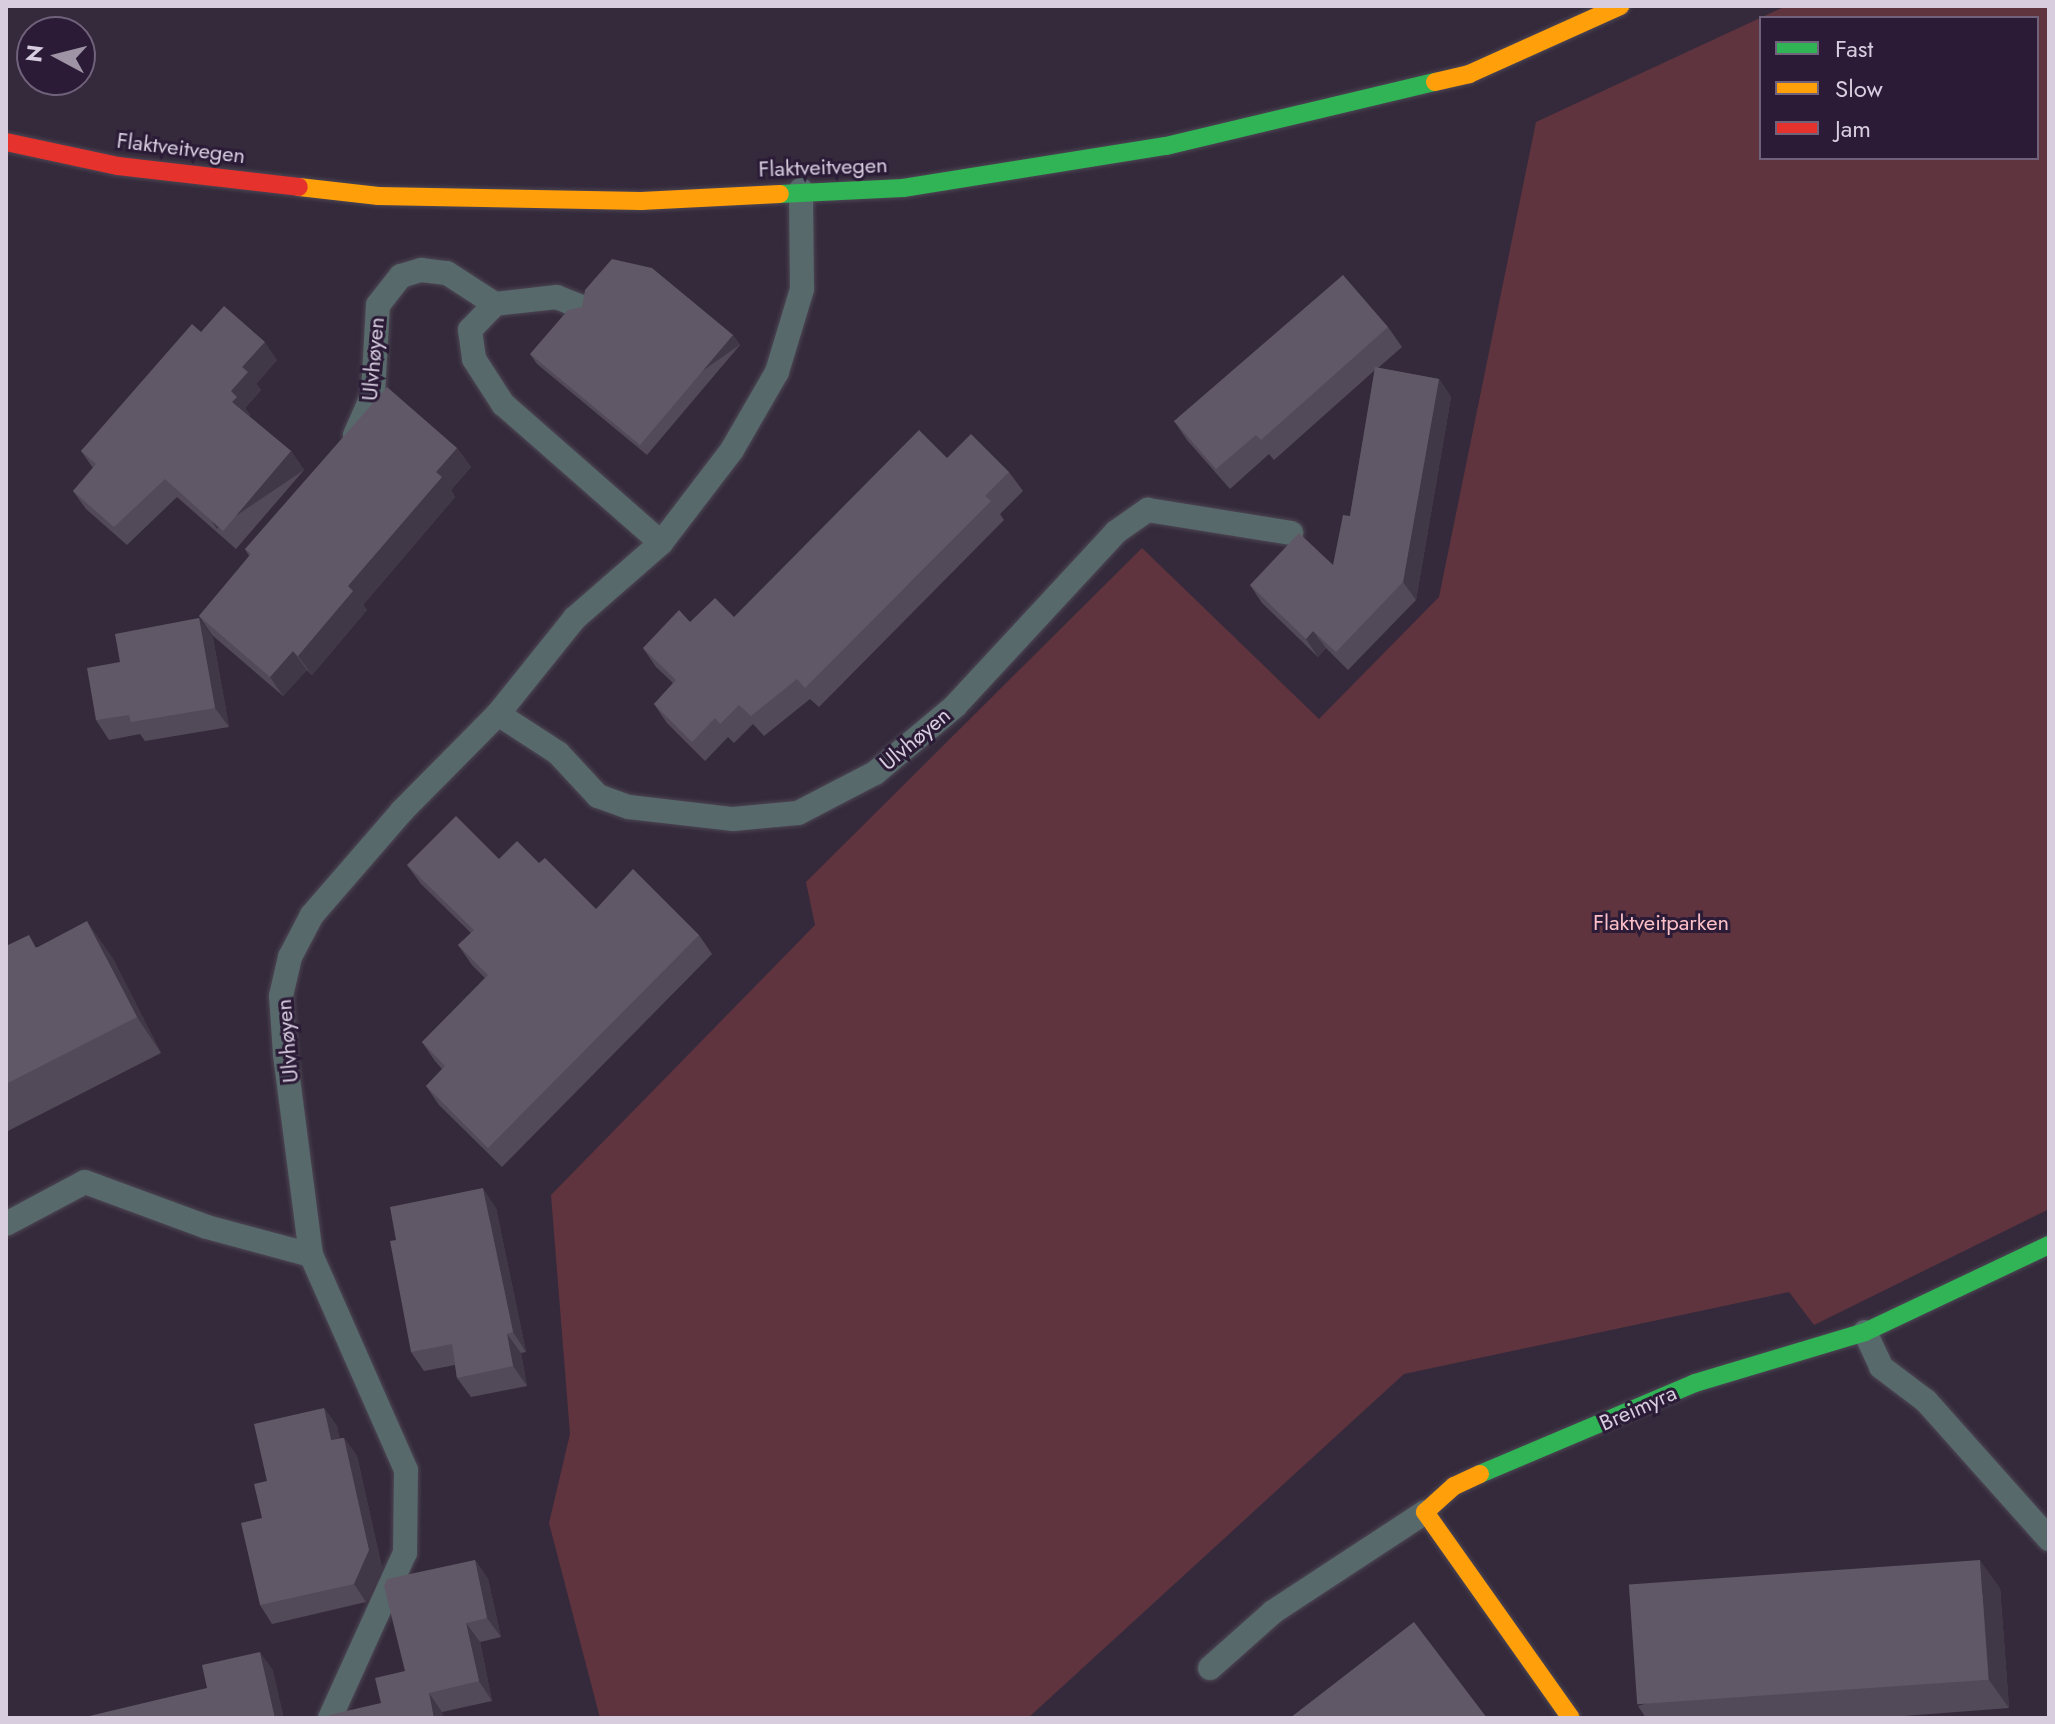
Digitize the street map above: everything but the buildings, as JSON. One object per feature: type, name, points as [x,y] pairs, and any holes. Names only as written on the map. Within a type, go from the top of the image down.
[{"type":"main road","name":"Flaktveitvegen","points":[[6,142],[118,166],[378,196],[641,201],[801,190],[903,188],[1166,146],[1469,74],[1620,6]]},
{"type":"main road","name":"Breimyra","points":[[1425,1512],[1454,1486],[1554,1439],[1608,1424],[1695,1383],[1865,1332],[2049,1245]]},
{"type":"main road","points":[[1425,1512],[1571,1718]]},
{"type":"lane","name":"Ulvhøyen","points":[[330,1718],[405,1553],[408,1514],[406,1470],[394,1438],[327,1302],[311,1255],[285,1054],[281,996],[290,957],[312,915],[444,764],[498,714],[575,618],[661,543],[732,450],[777,372],[802,289],[801,190]]},
{"type":"lane","name":"Ulvhøyen","points":[[335,461],[367,419],[377,354],[378,305],[401,276],[421,270],[447,273],[495,304]]},
{"type":"lane","points":[[579,306],[557,297],[495,304],[470,330],[482,377],[503,404],[661,543]]},
{"type":"lane","name":"Ulvhøyen","points":[[498,714],[558,753],[598,796],[629,807],[733,819],[798,813],[875,773],[955,706],[1116,532],[1148,510],[1291,533]]},
{"type":"lane","points":[[6,1224],[85,1182],[207,1227],[311,1255]]},
{"type":"lane","points":[[1865,1332],[1881,1367],[1926,1401],[2049,1539]]},
{"type":"lane","name":"Breimyra","points":[[1210,1668],[1273,1612],[1425,1512]]},
{"type":"green space","name":"Flaktveitparken","points":[[1786,6],[2049,6],[2049,1209],[1814,1325],[1789,1292],[1404,1374],[1028,1718],[600,1718],[549,1523],[570,1434],[551,1195],[815,925],[806,882],[1142,548],[1319,719],[1439,597],[1536,122],[1759,19],[1759,160],[2039,160],[2039,16],[1764,16]]},
{"type":"traffic: fast","points":[[780,194],[903,188],[1166,146],[1435,82]]},
{"type":"traffic: fast","points":[[1480,1474],[1695,1383],[1865,1332],[2049,1245]]},
{"type":"traffic: slow","points":[[1435,82],[1469,74],[1620,6]]},
{"type":"traffic: slow","points":[[299,187],[378,196],[641,201],[780,194]]},
{"type":"traffic: slow","points":[[1480,1474],[1454,1486],[1425,1512],[1571,1718]]},
{"type":"traffic: jam","points":[[6,142],[118,166],[299,187]]}]
